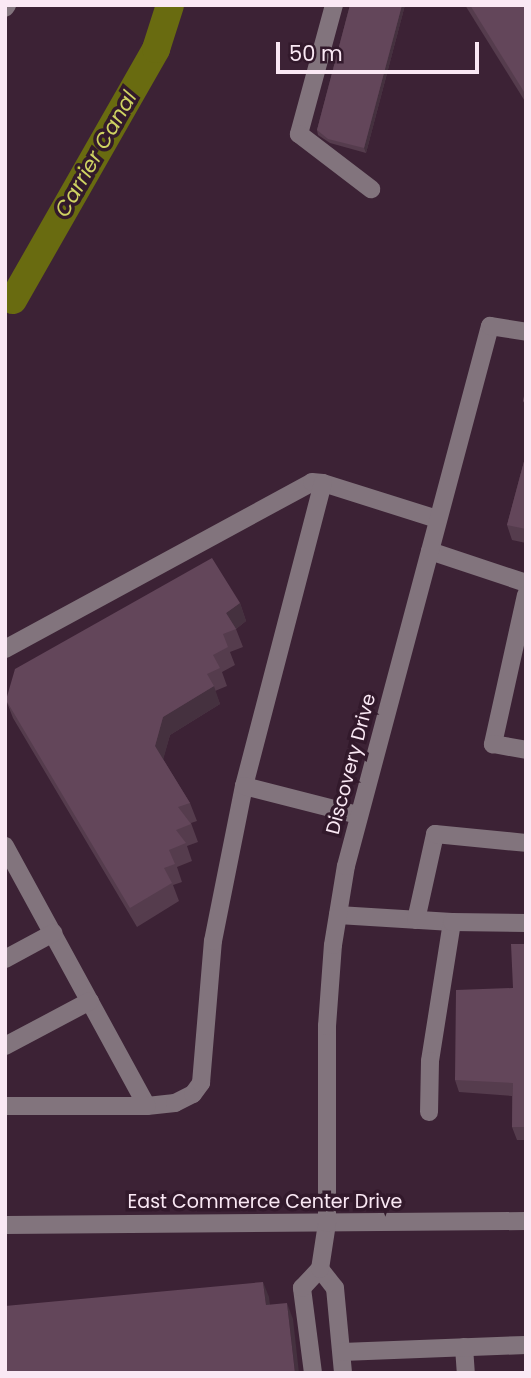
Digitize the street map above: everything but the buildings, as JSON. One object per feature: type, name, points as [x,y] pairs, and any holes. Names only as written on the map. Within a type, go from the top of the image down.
[{"type":"street","points":[[334,5],[299,134],[371,189]]},
{"type":"street","name":"Discovery Drive","points":[[320,1269],[327,1223],[327,1026],[338,915],[358,815],[490,327],[526,331]]},
{"type":"street","points":[[5,649],[312,482],[323,482],[438,519]]},
{"type":"street","points":[[5,1106],[147,1106],[175,1103],[192,1094],[201,1083],[213,942],[244,786],[323,482]]},
{"type":"street","points":[[430,551],[526,583]]},
{"type":"street","points":[[526,595],[493,744],[526,750]]},
{"type":"street","points":[[244,786],[358,815]]},
{"type":"street","points":[[416,920],[435,834],[526,843]]},
{"type":"street","points":[[8,858],[53,933],[147,1106]]},
{"type":"street","points":[[338,915],[452,922],[526,923]]},
{"type":"street","points":[[429,1112],[430,1061],[452,922]]},
{"type":"street","points":[[5,959],[53,933]]},
{"type":"street","points":[[5,1046],[90,1002]]},
{"type":"street","name":"East Commerce Center Drive","points":[[5,1225],[526,1221]]},
{"type":"street","points":[[313,1373],[302,1288],[320,1269],[335,1288],[343,1373]]},
{"type":"street","points":[[342,1352],[526,1345]]},
{"type":"street","points":[[464,1347],[466,1373]]},
{"type":"waterway","name":"Carrier Canal","points":[[13,300],[156,49],[170,5]]}]
